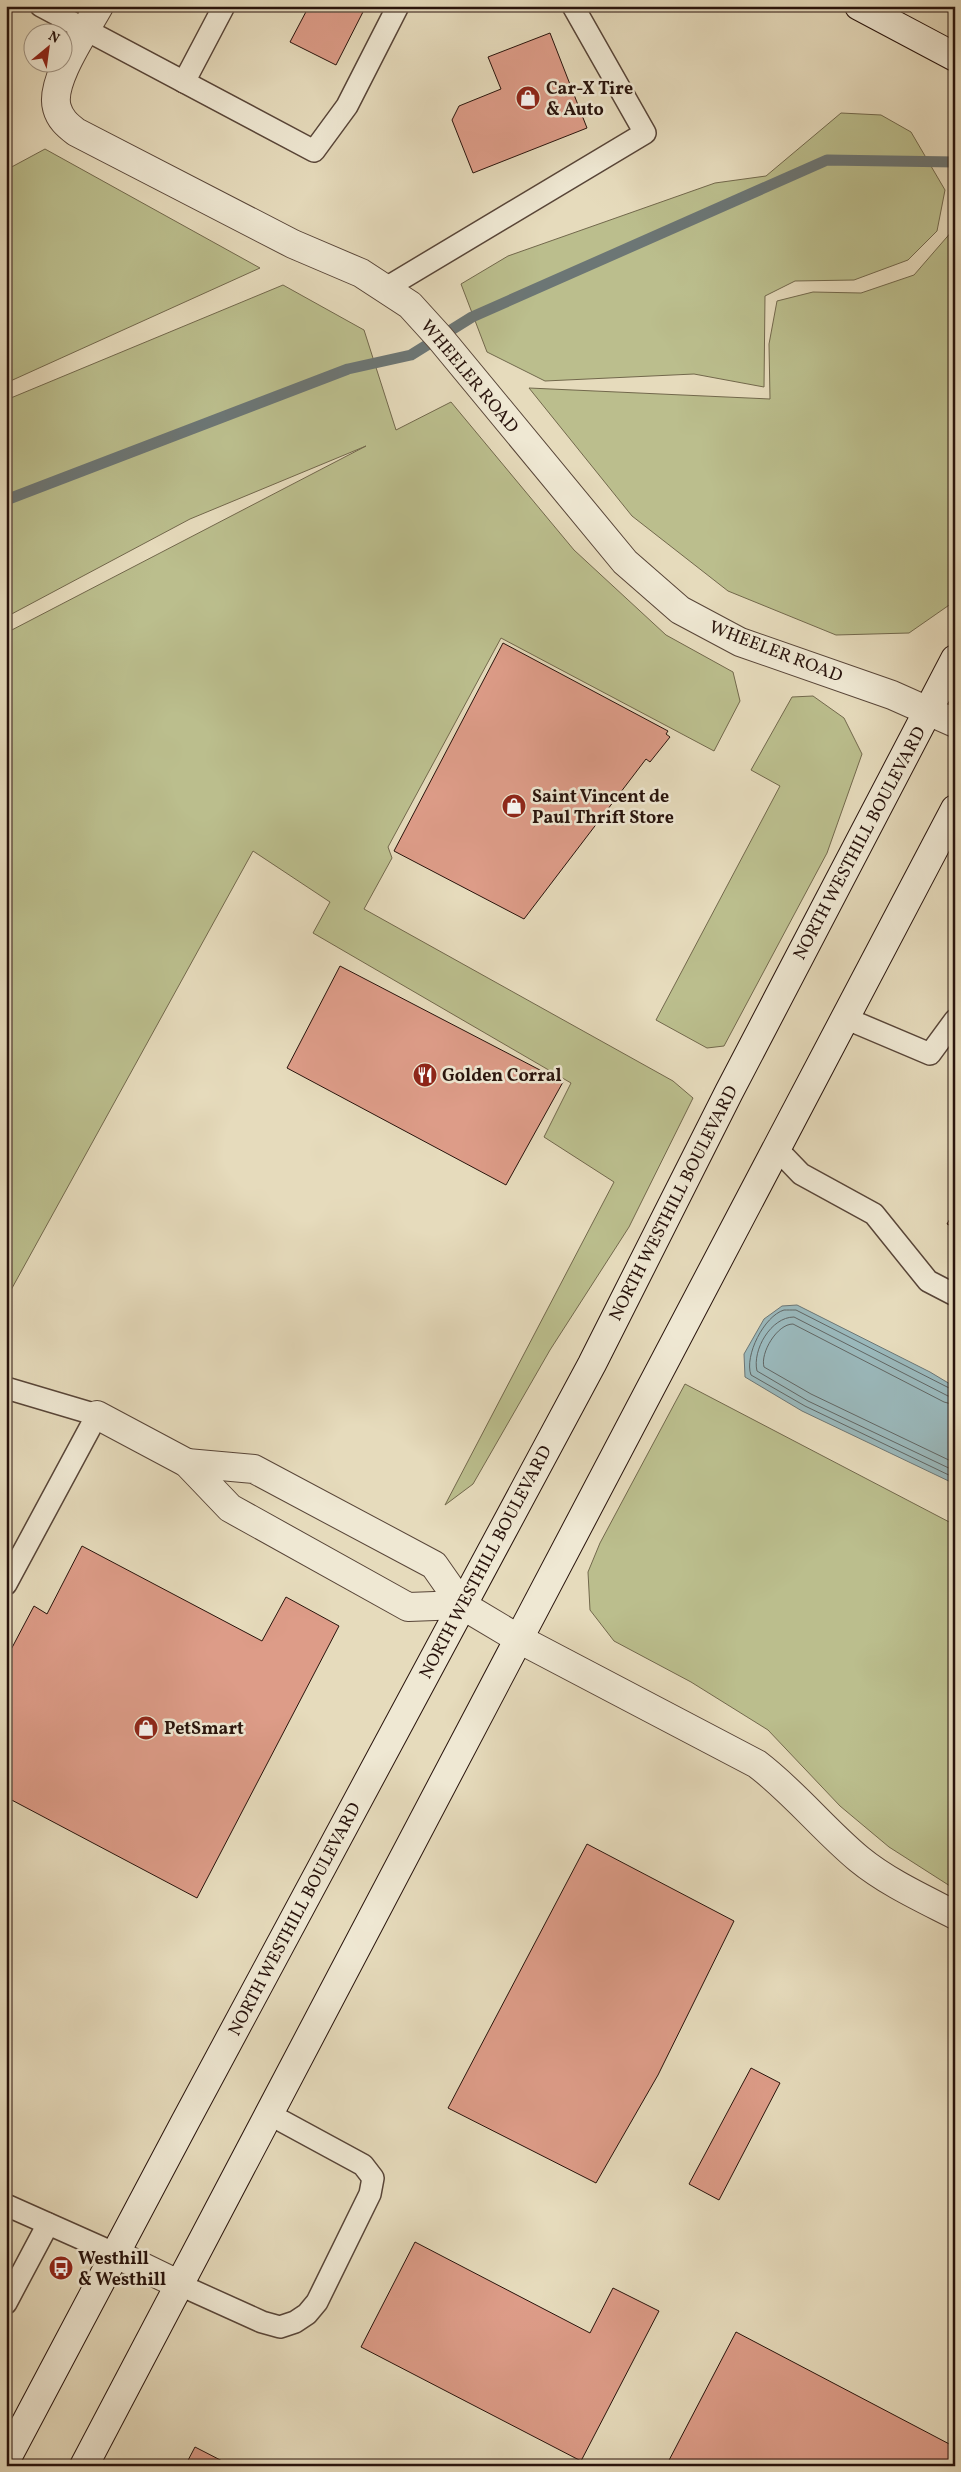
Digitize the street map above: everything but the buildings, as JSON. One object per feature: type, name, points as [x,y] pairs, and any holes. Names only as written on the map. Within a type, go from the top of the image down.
[{"type":"street","name":"WHEELER ROAD","points":[[99,6],[63,70],[56,92],[56,108],[65,123],[76,132],[293,244],[361,274],[386,288],[410,305],[625,562],[680,610],[740,642],[929,710],[955,723]]},
{"type":"street","points":[[859,6],[955,57]]},
{"type":"street","name":"NORTH WESTHILL BOULEVARD","points":[[6,2460],[592,1364],[724,1101],[955,659]]},
{"type":"street","points":[[84,2466],[178,2284],[955,810]]},
{"type":"street","points":[[98,1415],[187,1463],[230,1508],[408,1608],[462,1605]]},
{"type":"street","points":[[187,1463],[254,1469],[434,1565],[462,1605],[519,1639],[757,1764],[775,1778],[830,1834],[860,1860],[884,1877],[955,1916]]},
{"type":"street","points":[[116,2254],[178,2284]]},
{"type":"lane","points":[[41,6],[314,151],[347,106],[398,6]]},
{"type":"lane","points":[[184,82],[224,6]]},
{"type":"lane","points":[[386,288],[644,133],[573,6]]},
{"type":"lane","points":[[845,1018],[930,1054],[955,1020]]},
{"type":"lane","points":[[776,1148],[801,1174],[874,1214],[928,1281],[955,1294]]},
{"type":"lane","points":[[6,1388],[98,1415],[6,1584]]},
{"type":"lane","points":[[178,2284],[262,2322],[280,2326],[295,2322],[307,2314],[317,2302],[370,2194],[373,2178],[363,2165],[348,2155],[269,2114]]},
{"type":"lane","points":[[6,2205],[116,2254]]},
{"type":"lane","points":[[6,2303],[48,2224]]},
{"type":"green space","points":[[841,113],[881,115],[911,132],[945,190],[937,231],[908,260],[854,280],[795,281],[765,296],[764,387],[694,374],[545,381],[487,352],[461,284],[508,256],[715,183],[766,176]]},
{"type":"green space","points":[[45,149],[260,268],[6,383],[6,170]]},
{"type":"green space","points":[[955,200],[955,601],[909,633],[836,635],[728,591],[632,516],[529,388],[770,399],[769,344],[777,301],[813,292],[861,293],[914,275],[953,230]]},
{"type":"green space","points":[[283,285],[364,330],[396,430],[451,402],[574,550],[666,635],[733,672],[740,701],[714,751],[501,638],[388,847],[392,858],[364,909],[673,1081],[693,1098],[629,1227],[550,1350],[473,1484],[445,1505],[614,1182],[544,1137],[571,1083],[313,933],[330,902],[253,851],[6,1299],[6,633],[366,446],[190,519],[6,617],[6,400]]},
{"type":"green space","points":[[813,696],[844,718],[862,754],[827,853],[724,1046],[707,1048],[656,1020],[780,786],[751,770],[792,697]]},
{"type":"green space","points":[[685,1384],[955,1525],[955,1886],[950,1886],[889,1847],[840,1806],[768,1730],[691,1682],[614,1641],[590,1610],[588,1572],[600,1543]]},
{"type":"water","points":[[797,1305],[930,1372],[955,1387],[955,1484],[802,1411],[745,1377],[744,1354],[764,1319],[782,1306]]},
{"type":"waterway","points":[[6,500],[348,369],[411,355],[472,317],[827,160],[955,162]]},
{"type":"place","name":"Car-X Tire & Auto","points":[[528,98]]},
{"type":"place","name":"Saint Vincent de Paul Thrift Store","points":[[514,806]]},
{"type":"place","name":"Golden Corral","points":[[425,1075]]},
{"type":"place","name":"PetSmart","points":[[146,1728]]},
{"type":"place","name":"Westhill & Westhill","points":[[61,2268]]}]
